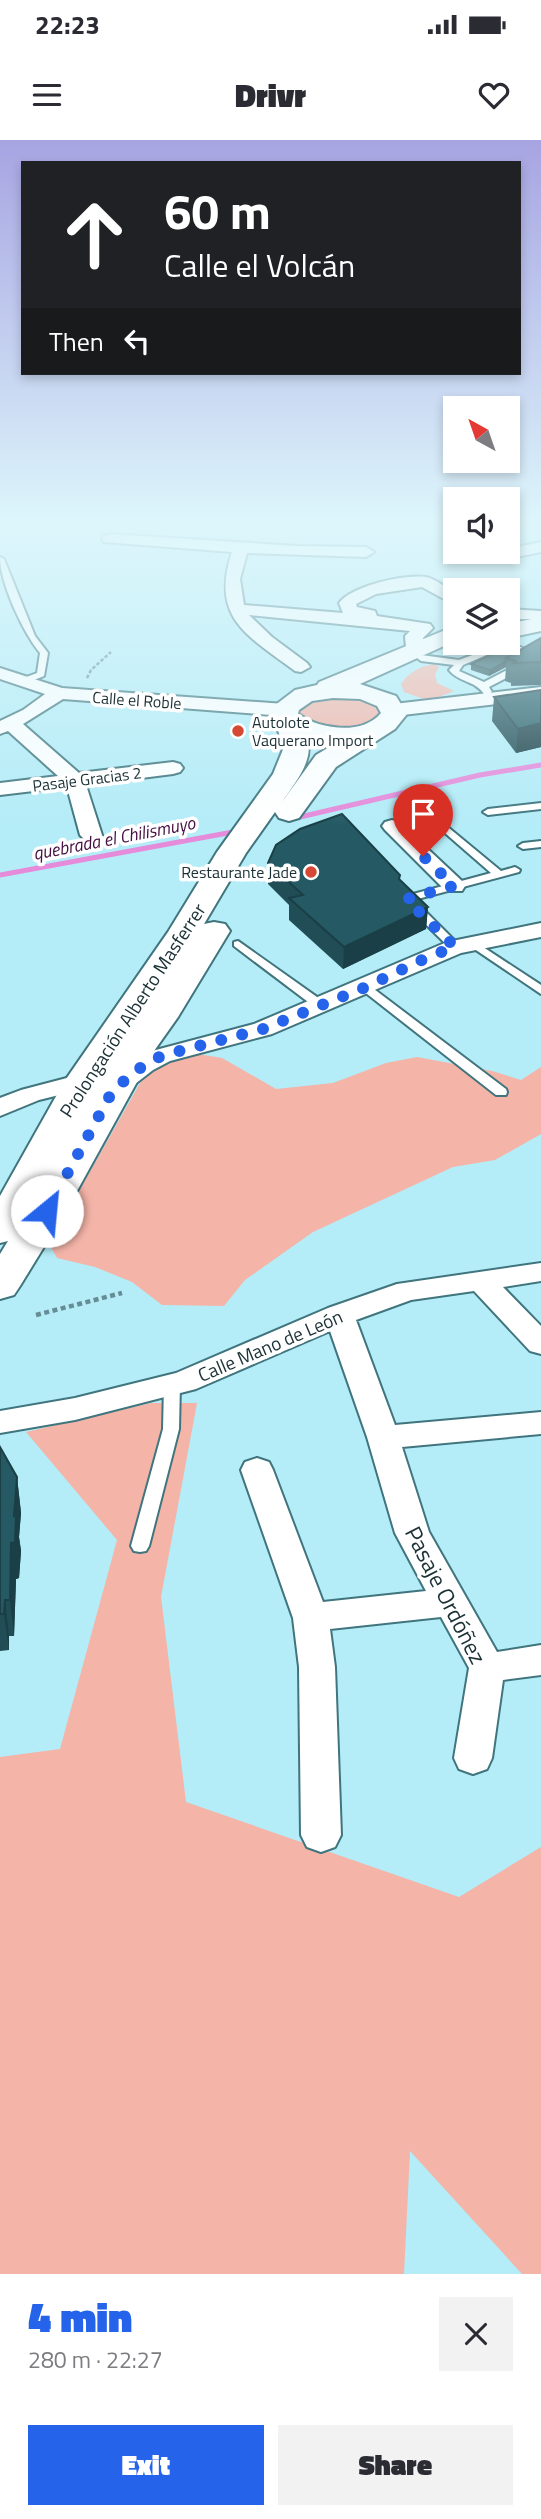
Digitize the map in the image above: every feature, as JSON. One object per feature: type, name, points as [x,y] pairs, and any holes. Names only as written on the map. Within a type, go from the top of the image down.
[{"type":"main road","points":[[292,708],[356,678],[423,638],[443,635]]},
{"type":"main road","points":[[423,638],[443,646]]},
{"type":"main road","points":[[385,714],[385,684],[404,667],[423,638]]},
{"type":"main road","points":[[292,708],[343,690],[364,692],[385,714]]},
{"type":"main road","points":[[292,708],[305,730],[324,734],[356,734],[385,714]]},
{"type":"main road","name":"Prolongación Alberto Masferrer","points":[[0,1286],[47,1211],[97,1086],[232,852],[287,775],[297,747],[292,708]]},
{"type":"main road","name":"Prolongación Alberto Masferrer","points":[[0,1231],[97,1086],[306,786],[326,761],[385,714]]},
{"type":"street","points":[[252,626],[301,667]]},
{"type":"street","points":[[386,626],[423,638],[435,626]]},
{"type":"street","name":"Calle el Roble","points":[[0,673],[59,693],[292,708]]},
{"type":"street","points":[[385,714],[487,692],[541,692]]},
{"type":"street","points":[[59,693],[30,714],[5,726],[75,780],[91,835]]},
{"type":"street","name":"Pasaje Gracias 2","points":[[0,789],[173,768]]},
{"type":"street","points":[[392,826],[454,886]]},
{"type":"street","points":[[0,1108],[30,1095],[97,1086],[161,1056],[251,1033],[366,987],[428,957],[464,946],[541,930]]},
{"type":"street","name":"Calle Mano de León","points":[[0,1422],[75,1409],[186,1381],[339,1315],[407,1291],[541,1272]]},
{"type":"street","points":[[480,1280],[541,1344]]},
{"type":"street","name":"Pasaje Ordóñez","points":[[339,1315],[383,1437],[412,1532],[487,1668],[473,1758]]},
{"type":"street","points":[[383,1437],[541,1423]]},
{"type":"street","points":[[257,1470],[311,1618],[317,1667],[321,1835]]},
{"type":"street","points":[[311,1618],[392,1607],[449,1603]]},
{"type":"street","points":[[487,1668],[541,1660]]},
{"type":"lane","points":[[24,681],[41,674],[44,653],[27,626]]},
{"type":"lane","points":[[459,655],[454,670],[456,673],[487,692],[537,656],[520,647]]},
{"type":"lane","points":[[488,812],[541,806]]},
{"type":"lane","points":[[449,831],[498,874]]},
{"type":"lane","points":[[523,846],[541,844]]},
{"type":"lane","points":[[516,870],[406,899],[464,946],[541,990]]},
{"type":"lane","points":[[238,944],[320,1005]]},
{"type":"lane","points":[[366,987],[501,1091]]},
{"type":"lane","points":[[140,1546],[171,1429],[172,1384]]},
{"type":"path","points":[[59,693],[68,683],[88,678],[91,670],[111,652]]},
{"type":"path","points":[[36,1315],[122,1293]]},
{"type":"shaded area","points":[[434,664],[439,667],[435,674],[437,683],[454,691],[429,701],[404,692],[401,684],[408,676],[420,668]]},
{"type":"shaded area","points":[[325,695],[369,699],[383,710],[381,718],[358,727],[339,729],[319,725],[297,714],[299,706]]},
{"type":"shaded area","points":[[198,1054],[222,1058],[276,1089],[333,1083],[386,1063],[417,1057],[492,1071],[521,1080],[541,1067],[541,1134],[495,1160],[453,1167],[313,1232],[245,1280],[224,1306],[162,1305],[132,1282],[95,1267],[57,1258],[49,1244],[148,1069]]},
{"type":"shaded area","points":[[151,1403],[197,1403],[161,1597],[186,1802],[459,1897],[541,1847],[541,2274],[522,2274],[410,2151],[404,2274],[0,2274],[0,1757],[60,1749],[117,1540],[26,1432]]},
{"type":"building","points":[[541,638],[541,662],[513,663],[516,661],[506,658],[520,655],[520,650]]},
{"type":"building","points":[[490,655],[512,655],[490,670],[471,664]]},
{"type":"building","points":[[541,690],[541,723],[518,729],[494,697]]},
{"type":"building","points":[[342,814],[400,875],[399,879],[428,907],[344,947],[289,898],[303,895],[268,863],[276,845],[300,829]]},
{"type":"building","points":[[0,1447],[17,1477],[15,1542],[11,1543],[10,1600],[5,1600],[4,1614],[0,1614]]},
{"type":"waterway","name":"quebrada el Chilismuyo","points":[[300,817],[480,775],[541,765]]},
{"type":"waterway","name":"quebrada el Chilismuyo","points":[[0,875],[233,832]]},
{"type":"place","name":"Autolote Vaquerano Import","points":[[238,731]]},
{"type":"place","name":"Restaurante Jade","points":[[311,872]]},
{"type":"route","points":[[47,1211],[113,1090],[144,1065],[161,1056],[263,1029],[455,947],[406,899],[454,886],[423,856]]}]
